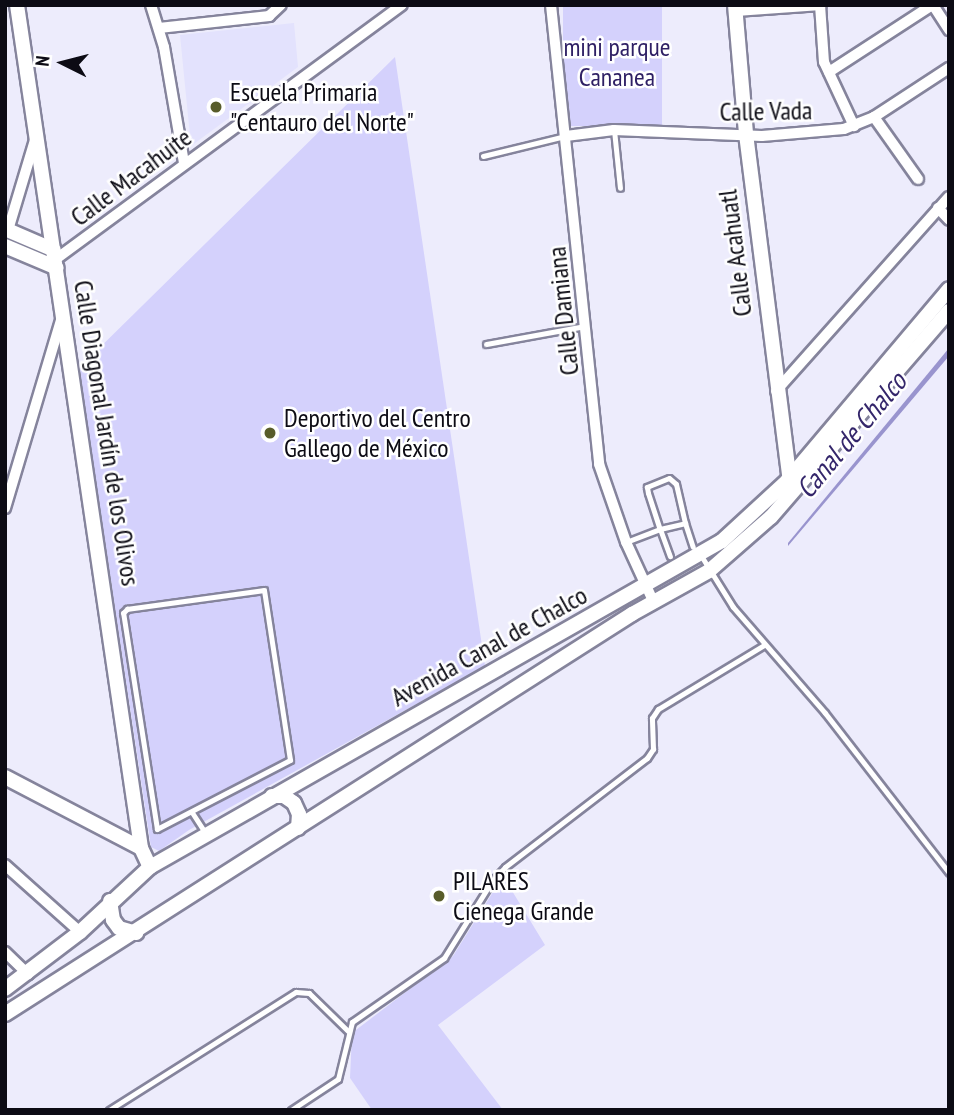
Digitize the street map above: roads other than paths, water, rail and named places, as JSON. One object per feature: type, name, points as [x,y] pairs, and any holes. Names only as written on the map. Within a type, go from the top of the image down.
[{"type":"main road","name":"Calle Diagonal Jardín de los Olivos","points":[[17,5],[141,848],[150,867]]},
{"type":"main road","name":"Calle Acahuatl","points":[[736,8],[746,134],[776,391],[791,486]]},
{"type":"main road","points":[[6,230],[56,259]]},
{"type":"main road","points":[[5,246],[56,259]]},
{"type":"main road","name":"Avenida Canal de Chalco","points":[[5,1014],[654,603],[709,571],[740,547],[949,289]]},
{"type":"main road","name":"Avenida Canal de Chalco","points":[[5,989],[80,932],[110,901],[150,867],[647,586],[696,551],[722,541],[791,486],[949,311]]},
{"type":"main road","points":[[5,778],[141,848]]},
{"type":"main road","points":[[272,796],[284,796],[294,803],[299,814],[298,828]]},
{"type":"main road","points":[[110,901],[113,920],[119,928],[136,933]]},
{"type":"street","points":[[151,5],[159,28],[184,163]]},
{"type":"street","points":[[159,28],[269,16],[281,5]]},
{"type":"street","name":"Calle Macahuite","points":[[56,259],[402,5]]},
{"type":"street","name":"Calle Damiana","points":[[551,5],[598,464],[626,542],[654,603]]},
{"type":"street","points":[[828,72],[932,5],[949,30]]},
{"type":"street","points":[[736,8],[820,6],[828,72],[854,126]]},
{"type":"street","name":"Calle Vada","points":[[566,136],[614,130],[746,134],[854,126],[874,117],[949,68]]},
{"type":"street","points":[[874,117],[918,179]]},
{"type":"street","points":[[6,230],[37,134]]},
{"type":"street","points":[[776,391],[949,197]]},
{"type":"street","points":[[938,208],[949,220]]},
{"type":"street","points":[[5,508],[64,313]]},
{"type":"street","points":[[5,865],[80,932]]},
{"type":"street","points":[[5,952],[28,974]]},
{"type":"lane","points":[[614,130],[620,188]]},
{"type":"lane","points":[[483,156],[566,136]]},
{"type":"lane","points":[[486,344],[585,326]]},
{"type":"lane","points":[[670,556],[648,487],[669,478],[676,484],[685,523],[696,551],[709,571],[764,645],[825,713],[949,873]]},
{"type":"lane","points":[[626,542],[685,523]]},
{"type":"lane","points":[[260,589],[266,594],[290,754],[287,765],[193,814],[163,829],[154,825],[123,619],[127,609],[260,589]]},
{"type":"lane","points":[[291,1110],[338,1079],[345,1066],[348,1031],[352,1022],[444,958],[492,881],[505,867],[647,758],[653,749],[652,718],[658,709],[764,645]]},
{"type":"lane","points":[[193,814],[206,834]]},
{"type":"lane","points":[[109,1110],[296,992],[309,993],[348,1031]]},
{"type":"place","name":"Escuela Primaria \"Centauro del Norte\"","points":[[216,107]]},
{"type":"place","name":"Deportivo del Centro Gallego de México","points":[[270,433]]},
{"type":"place","name":"PILARES Cienega Grande","points":[[439,896]]},
{"type":"park label","name":"mini parque Cananea","points":[[617,62]]},
{"type":"water label","name":"Canal de Chalco","points":[[851,435]]}]
